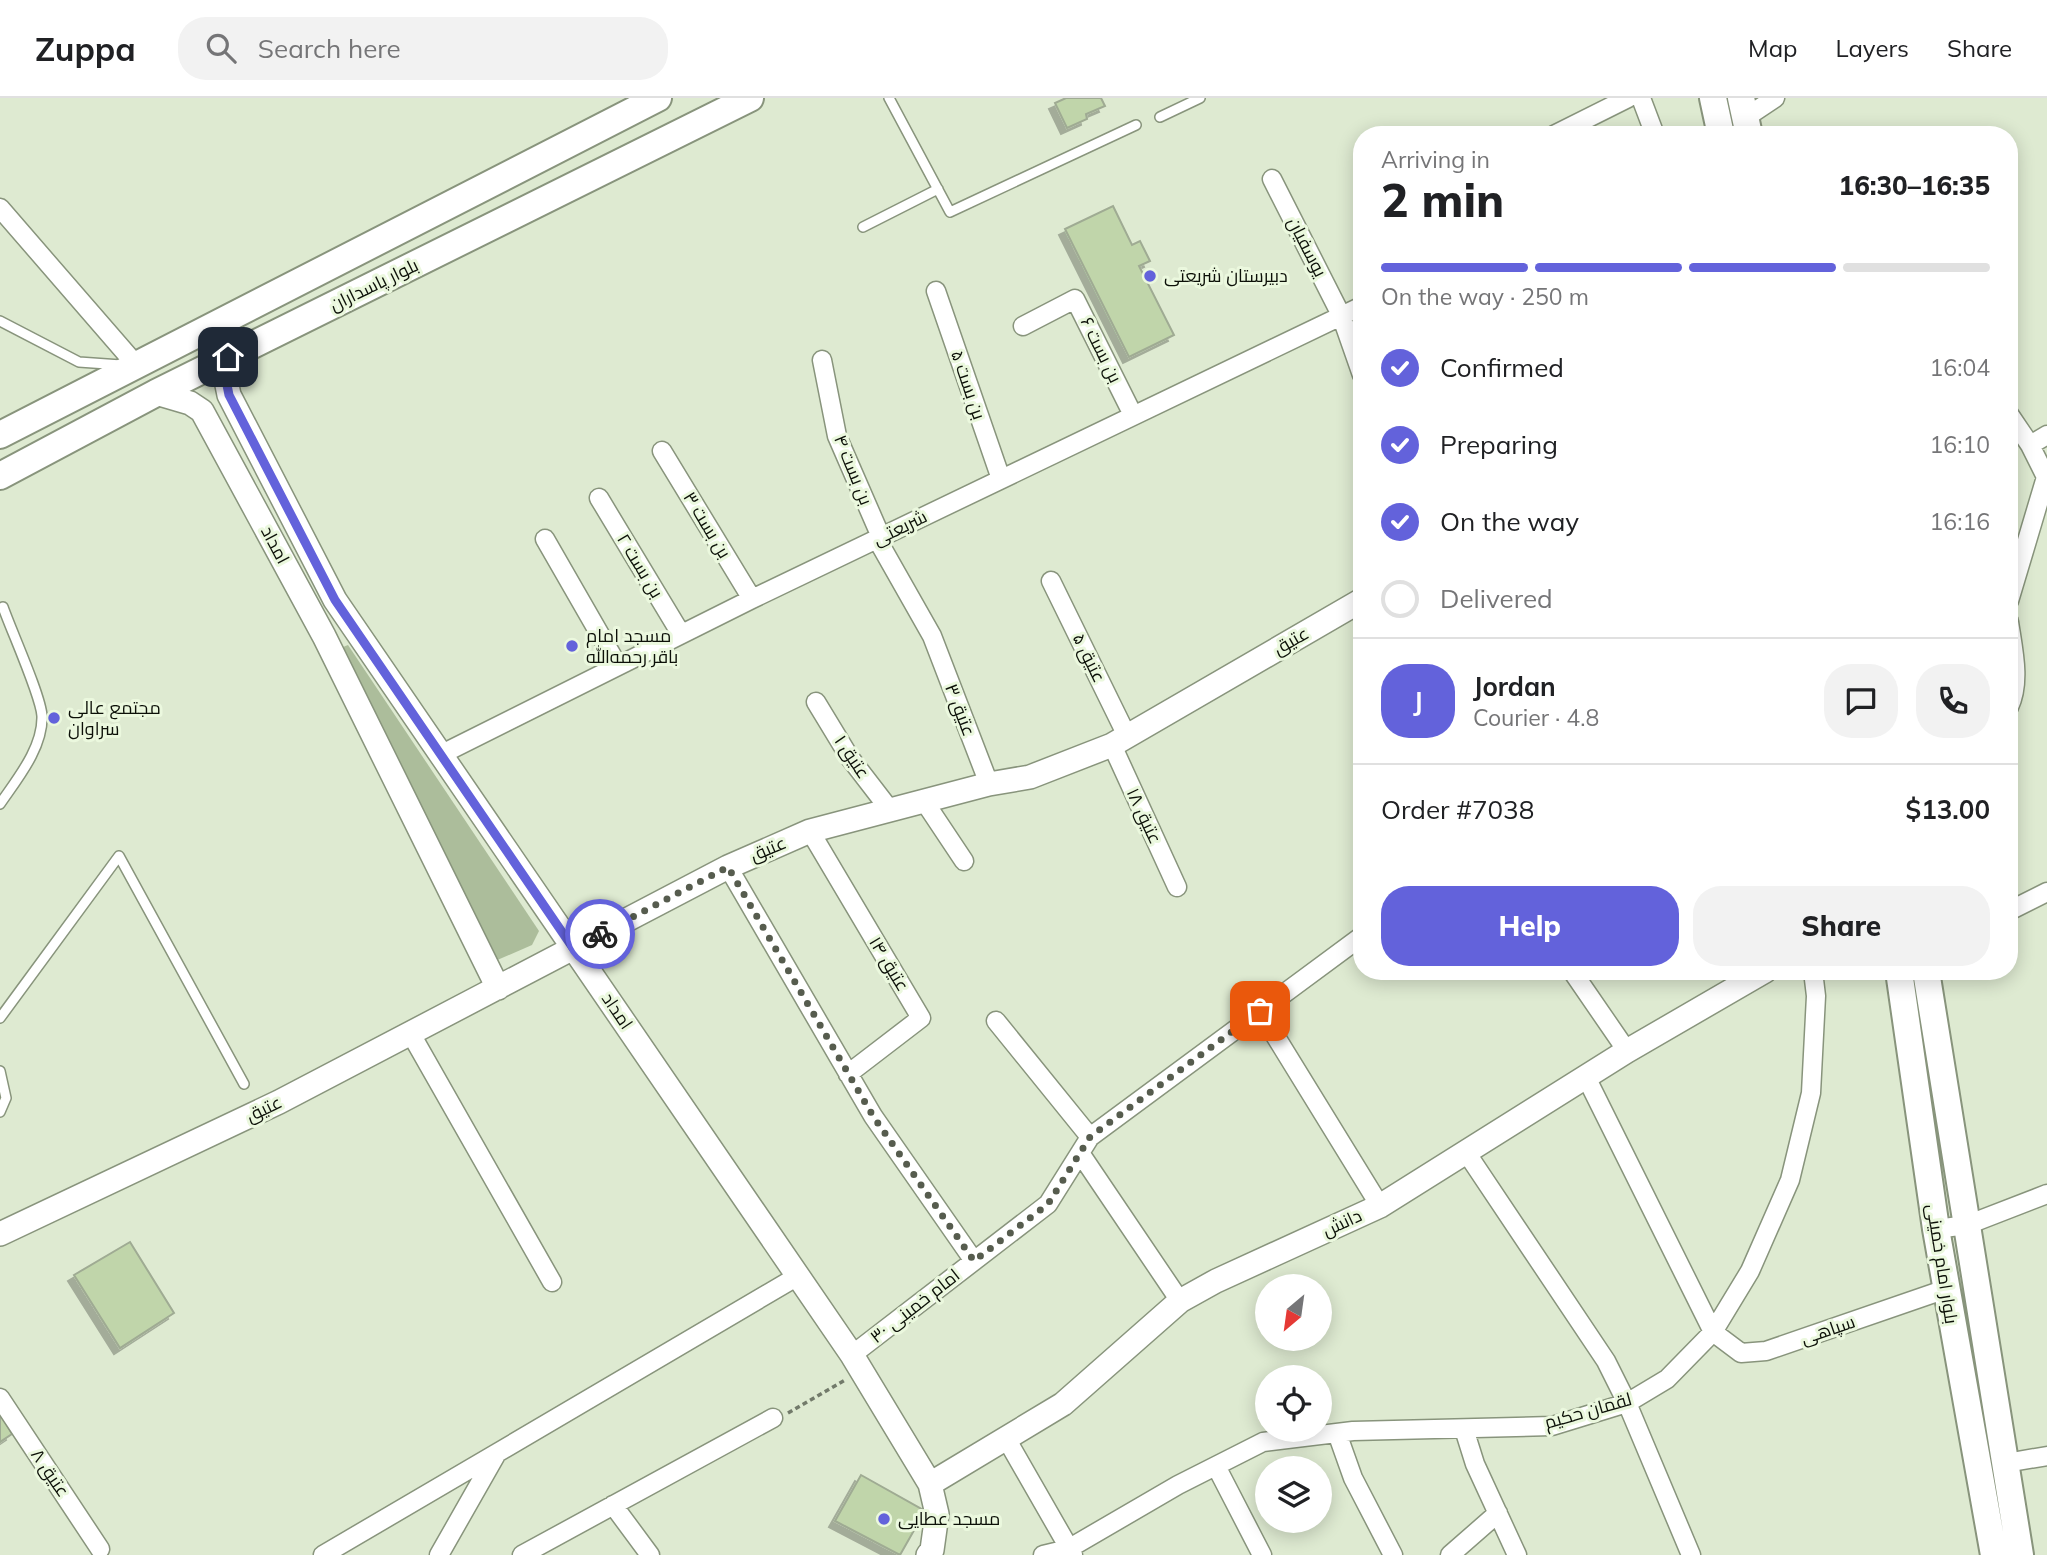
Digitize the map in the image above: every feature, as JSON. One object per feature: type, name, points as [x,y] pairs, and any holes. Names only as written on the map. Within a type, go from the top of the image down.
[{"type":"main road","name":"بلوار پاسداران","points":[[0,435],[658,98]]},
{"type":"main road","name":"بلوار پاسداران","points":[[0,476],[156,393],[750,98]]},
{"type":"main road","points":[[1713,98],[1719,126]]},
{"type":"main road","points":[[137,366],[156,393]]},
{"type":"main road","name":"بلوار امام خمینی","points":[[1900,980],[1936,1229],[1994,1555]]},
{"type":"main road","name":"بلوار امام خمینی","points":[[1927,980],[2021,1555]]},
{"type":"street","points":[[1572,126],[1628,98]]},
{"type":"street","points":[[1641,98],[1652,126]]},
{"type":"street","points":[[1745,117],[1775,98]]},
{"type":"street","name":"یوسفیان","points":[[1272,179],[1341,315],[1353,349]]},
{"type":"street","points":[[0,208],[137,366]]},
{"type":"street","name":"بن بست ۵","points":[[936,291],[1001,479]]},
{"type":"street","name":"بن بست ۶","points":[[1023,326],[1075,299],[1133,415]]},
{"type":"street","name":"شریعتی","points":[[440,755],[752,599],[1353,310]]},
{"type":"street","name":"امداد","points":[[228,357],[225,375],[229,395],[335,600],[857,1363],[930,1484],[937,1514],[935,1553]]},
{"type":"street","name":"بن بست ۴","points":[[822,360],[837,436],[879,538],[932,636]]},
{"type":"street","name":"امداد","points":[[156,393],[190,403],[202,411],[324,636],[498,988]]},
{"type":"street","points":[[2018,427],[2046,477],[2018,571]]},
{"type":"street","points":[[2030,445],[2047,435]]},
{"type":"street","name":"بن بست ۳","points":[[662,451],[752,599]]},
{"type":"street","name":"بن بست ۲","points":[[599,498],[681,634]]},
{"type":"street","points":[[545,539],[618,666]]},
{"type":"street","name":"عتیق ۵","points":[[1051,581],[1119,740]]},
{"type":"street","name":"عتیق","points":[[0,1234],[279,1102],[728,867],[810,831],[989,784],[1031,777],[1119,740],[1353,605]]},
{"type":"street","points":[[324,636],[351,622]]},
{"type":"street","name":"عتیق ۳","points":[[932,636],[989,784]]},
{"type":"street","name":"عتیق ۱","points":[[816,702],[850,758],[890,810]]},
{"type":"street","name":"عتیق ۱۸","points":[[1119,740],[1177,887]]},
{"type":"street","points":[[924,801],[964,861]]},
{"type":"street","name":"عتیق ۱۴","points":[[810,831],[921,1018],[849,1074]]},
{"type":"street","points":[[728,867],[873,1116],[974,1261]]},
{"type":"street","points":[[2018,906],[2047,892]]},
{"type":"street","name":"امام خمینی ۳۰","points":[[857,1363],[974,1261],[1048,1204],[1090,1137],[1353,943]]},
{"type":"street","points":[[1578,980],[1627,1051]]},
{"type":"street","name":"دانش","points":[[930,1484],[1063,1404],[1180,1301],[1216,1280],[1380,1206],[1627,1051],[1749,980]]},
{"type":"street","name":"لقمان حکیم","points":[[1043,1555],[1070,1552],[1216,1466],[1263,1443],[1337,1433],[1552,1426],[1628,1403],[1667,1379],[1713,1332],[1750,1271],[1790,1180],[1811,1093],[1816,996],[1814,980]]},
{"type":"street","points":[[1260,1011],[1380,1206]]},
{"type":"street","points":[[996,1021],[1090,1137]]},
{"type":"street","points":[[411,1034],[552,1282]]},
{"type":"street","points":[[1586,1077],[1713,1332]]},
{"type":"street","points":[[1466,1152],[1606,1362],[1628,1403],[1691,1555]]},
{"type":"street","points":[[1080,1153],[1180,1301]]},
{"type":"street","points":[[1936,1229],[1967,1225],[2047,1194]]},
{"type":"street","points":[[323,1555],[798,1276]]},
{"type":"street","name":"سپاهی","points":[[1713,1332],[1741,1353],[1766,1351],[1946,1289]]},
{"type":"street","name":"عتیق ۸","points":[[0,1398],[100,1549]]},
{"type":"street","points":[[522,1555],[773,1418]]},
{"type":"street","points":[[1464,1429],[1475,1464],[1517,1555]]},
{"type":"street","points":[[1337,1433],[1353,1478],[1393,1555]]},
{"type":"street","points":[[1007,1440],[1070,1552]]},
{"type":"street","points":[[439,1555],[497,1453]]},
{"type":"street","points":[[2006,1462],[2047,1456]]},
{"type":"street","points":[[1216,1466],[1262,1555]]},
{"type":"street","points":[[613,1505],[650,1555]]},
{"type":"street","points":[[1450,1555],[1498,1513]]},
{"type":"lane","points":[[889,98],[950,212],[1136,125]]},
{"type":"lane","points":[[1160,117],[1200,98]]},
{"type":"lane","points":[[863,228],[937,189]]},
{"type":"lane","points":[[0,321],[79,362],[137,366]]},
{"type":"lane","points":[[0,804],[24,769],[40,735],[42,714],[3,607]]},
{"type":"lane","points":[[0,1018],[119,856],[243,1084]]},
{"type":"lane","points":[[0,1071],[6,1098],[0,1112]]},
{"type":"path","points":[[773,1418],[794,1412],[857,1363]]},
{"type":"green space","points":[[348,645],[539,931],[532,945],[495,961],[338,649]]},
{"type":"building","points":[[1066,98],[1101,98],[1105,106],[1086,114],[1087,119],[1067,128],[1055,103]]},
{"type":"building","points":[[1113,206],[1132,245],[1140,241],[1150,261],[1139,266],[1174,335],[1129,357],[1065,229]]},
{"type":"building","points":[[130,1242],[174,1313],[120,1348],[74,1275]]},
{"type":"building","points":[[0,1413],[12,1434],[0,1442]]},
{"type":"building","points":[[861,1475],[925,1511],[900,1555],[835,1521]]},
{"type":"way so far","points":[[600,934],[728,867],[873,1116],[974,1261],[1048,1204],[1090,1137],[1260,1011]]},
{"type":"place","name":"دبیرستان شریعتی","points":[[1150,276]]},
{"type":"place","name":"مسجد امام باقر رحمه‌الله","points":[[572,646]]},
{"type":"place","name":"مجتمع عالی سراوان","points":[[54,718]]},
{"type":"place","name":"مسجد عطایی","points":[[884,1519]]},
{"type":"route","points":[[228,357],[225,375],[229,395],[335,600],[573,948],[600,934]]}]
